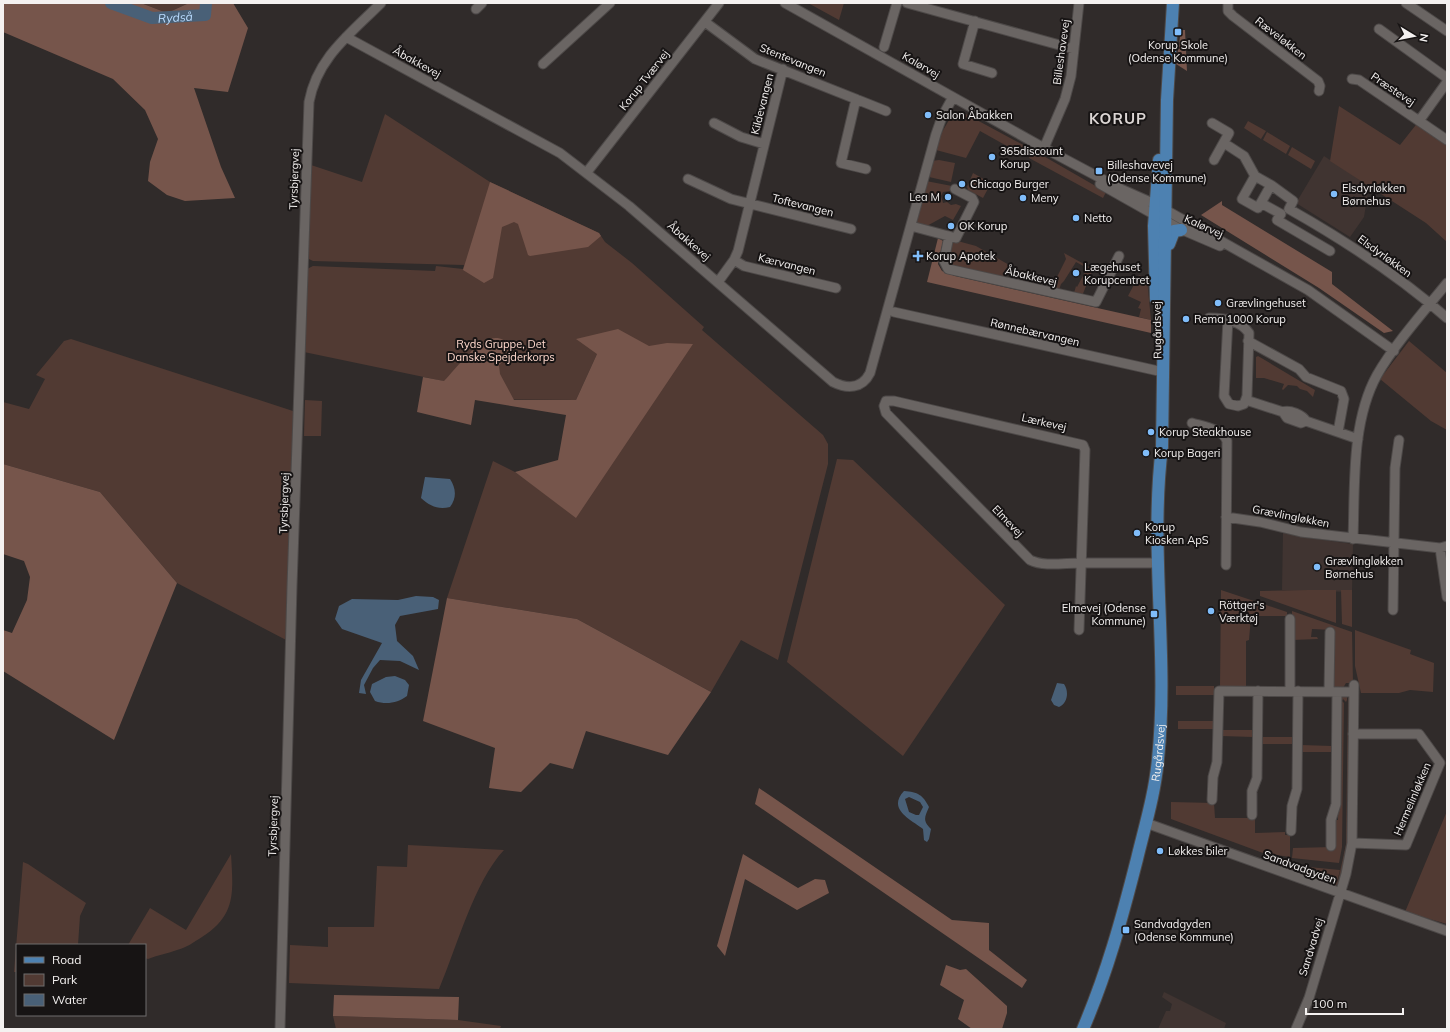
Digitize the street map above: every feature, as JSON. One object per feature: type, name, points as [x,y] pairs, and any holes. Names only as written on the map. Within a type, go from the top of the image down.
[{"type":"main road","name":"Rugårdsvej","points":[[1160,372],[1164,273],[1160,213],[1173,3]]},
{"type":"main road","name":"Rugårdsvej","points":[[1083,1029],[1101,985],[1115,942],[1156,780],[1160,736],[1159,563],[1160,466],[1162,447],[1160,372],[1160,213],[1161,130],[1167,100]]},
{"type":"main road","points":[[1160,213],[1160,285],[1163,304]]},
{"type":"main road","points":[[1164,273],[1172,233],[1175,230],[1181,230]]},
{"type":"street","name":"Tyrsbjergvej","points":[[280,1029],[292,586],[309,102],[312,88],[318,73],[330,55],[380,3]]},
{"type":"street","points":[[543,64],[610,3]]},
{"type":"street","name":"Korup Tværvej","points":[[587,172],[719,3]]},
{"type":"street","name":"Kalørvej","points":[[785,3],[1044,148],[1121,189],[1160,213],[1254,260],[1308,290],[1394,351]]},
{"type":"street","points":[[884,47],[897,3]]},
{"type":"street","points":[[907,3],[1074,49]]},
{"type":"street","name":"Billeshavevej","points":[[1044,148],[1065,99],[1071,76],[1079,3]]},
{"type":"street","name":"Ræveløkken","points":[[1228,3],[1228,11],[1233,16],[1318,81],[1320,86],[1319,91]]},
{"type":"street","points":[[1406,3],[1447,31]]},
{"type":"street","points":[[975,21],[963,64],[992,73]]},
{"type":"street","name":"Stentevangen","points":[[705,22],[746,53],[886,111]]},
{"type":"street","points":[[1379,29],[1447,78]]},
{"type":"street","name":"Åbakkevej","points":[[346,37],[560,154],[587,172],[629,206],[833,382],[840,386],[855,386],[864,382],[871,370],[938,128],[953,97]]},
{"type":"street","name":"Kildevangen","points":[[718,282],[734,260],[783,69]]},
{"type":"street","name":"Præstevej","points":[[1352,79],[1359,80],[1447,140]]},
{"type":"street","name":"Præstevej","points":[[1419,121],[1447,82]]},
{"type":"street","points":[[856,99],[841,163],[866,169]]},
{"type":"street","name":"Kildevangen","points":[[714,123],[741,137],[764,144]]},
{"type":"street","points":[[1212,123],[1229,133],[1214,160]]},
{"type":"street","points":[[1224,143],[1244,156],[1254,176],[1242,199],[1258,208],[1271,185]]},
{"type":"street","name":"Elsdyrløkken","points":[[1254,176],[1271,185],[1293,201],[1289,209],[1326,230],[1430,303],[1447,318]]},
{"type":"street","points":[[688,179],[716,193],[749,204]]},
{"type":"street","points":[[911,226],[956,238],[974,202],[972,198],[955,189]]},
{"type":"street","points":[[1261,203],[1281,214],[1277,220],[1330,251]]},
{"type":"street","name":"Toftevangen","points":[[749,204],[851,230]]},
{"type":"street","name":"Kalørvej","points":[[1160,213],[1181,230],[1254,260]]},
{"type":"street","points":[[1317,244],[1326,230]]},
{"type":"street","name":"Åbakkevej","points":[[949,236],[944,261],[948,269],[1096,302],[1119,256]]},
{"type":"street","name":"Kærvangen","points":[[734,260],[744,266],[836,288]]},
{"type":"street","points":[[1353,539],[1355,460],[1358,439],[1370,392],[1377,375],[1430,303],[1447,283]]},
{"type":"street","name":"Rønnebærvangen","points":[[901,310],[1160,372]]},
{"type":"street","points":[[1210,318],[1228,319],[1245,329],[1248,333],[1246,400],[1242,405],[1235,406],[1227,402],[1224,396],[1228,319]]},
{"type":"street","points":[[1248,341],[1299,369],[1306,377],[1341,391],[1344,399],[1338,432]]},
{"type":"street","name":"Lærkevej","points":[[884,403],[891,400],[1083,445],[1085,450],[1081,563]]},
{"type":"street","points":[[1246,400],[1283,412],[1287,411],[1302,416],[1306,421],[1358,439]]},
{"type":"street","name":"Elmevej","points":[[884,403],[886,413],[1027,558],[1038,563],[1159,563]]},
{"type":"street","points":[[1192,423],[1219,432],[1226,438],[1226,566]]},
{"type":"street","points":[[1393,610],[1395,468],[1399,440]]},
{"type":"street","name":"Grævlingløkken","points":[[1226,517],[1260,522],[1301,532],[1353,539],[1443,547],[1447,597]]},
{"type":"street","points":[[1079,630],[1081,563]]},
{"type":"street","points":[[1290,618],[1294,691],[1296,789],[1292,806],[1291,831]]},
{"type":"street","points":[[1330,632],[1336,804],[1332,820],[1331,846]]},
{"type":"street","points":[[1212,800],[1213,777],[1217,762],[1218,692],[1221,690],[1333,692],[1354,688],[1352,844],[1340,894]]},
{"type":"street","points":[[1252,815],[1252,791],[1257,778],[1258,690]]},
{"type":"street","name":"Hermelinløkken","points":[[1352,844],[1406,845],[1440,763],[1419,734],[1353,734]]},
{"type":"street","name":"Sandvadgyden","points":[[1146,823],[1340,894],[1447,931]]},
{"type":"street","name":"Sandvadvej","points":[[1296,1029],[1309,998],[1340,894]]},
{"type":"shaded area","name":"Elsdyrløkken Børnehus","points":[[1324,156],[1369,186],[1364,217],[1350,237],[1296,203]]},
{"type":"shaded area","name":"Grævlingløkken Børnehus","points":[[1283,533],[1353,544],[1352,592],[1282,590]]},
{"type":"shaded area","points":[[1164,992],[1226,1023],[1224,1029],[1158,1029],[1166,1011],[1170,1011],[1172,1004],[1162,997]]},
{"type":"green space","points":[[3,3],[141,3],[167,13],[189,3],[233,3],[248,28],[228,92],[194,88],[221,167],[235,198],[185,201],[167,195],[148,181],[150,162],[158,139],[145,110],[113,79],[3,32]]},
{"type":"green space","points":[[141,3],[189,3],[167,13]]},
{"type":"green space","points":[[808,3],[844,3],[839,20]]},
{"type":"green space","points":[[1181,30],[1185,30],[1187,71],[1176,64]]},
{"type":"green space","points":[[1339,106],[1400,145],[1419,121],[1447,142],[1447,242],[1426,223],[1330,161]]},
{"type":"green space","points":[[962,112],[1027,147],[1023,155],[980,131],[966,158],[936,150],[942,132],[952,115]]},
{"type":"green space","name":"Ryds Gruppe, Det Danske Spejderkorps","points":[[385,114],[490,182],[599,233],[605,242],[632,263],[704,327],[702,330],[823,435],[828,444],[828,464],[778,660],[741,640],[711,692],[577,619],[447,598],[493,461],[515,472],[576,517],[597,354],[576,400],[440,399],[443,381],[304,352],[307,269],[313,266],[435,271],[436,266],[463,269],[464,265],[313,261],[307,258],[311,165],[362,182]]},
{"type":"green space","points":[[1248,121],[1266,131],[1261,139],[1244,128]]},
{"type":"green space","points":[[1267,132],[1290,146],[1286,154],[1263,140]]},
{"type":"green space","points":[[1292,147],[1315,161],[1311,169],[1288,155]]},
{"type":"green space","points":[[1033,150],[1106,192],[1103,198],[1029,158]]},
{"type":"green space","points":[[939,160],[955,163],[951,182],[929,177],[932,161]]},
{"type":"green space","points":[[973,173],[989,182],[988,184],[990,185],[983,198],[968,190],[967,187]]},
{"type":"green space","points":[[926,181],[952,186],[950,191],[943,192],[941,196],[943,203],[947,202],[951,205],[956,204],[961,206],[953,220],[945,216],[925,227],[916,223]]},
{"type":"green space","points":[[490,182],[599,233],[601,236],[588,247],[530,256],[528,255],[518,224],[514,222],[502,227],[493,278],[484,283],[463,270]]},
{"type":"green space","points":[[1222,201],[1222,205],[1332,272],[1332,284],[1393,331],[1384,333],[1319,288],[1201,215]]},
{"type":"green space","points":[[938,238],[943,241],[938,264],[942,271],[955,276],[1151,320],[1151,333],[927,282]]},
{"type":"green space","points":[[954,240],[976,246],[1011,266],[1004,277],[950,266],[948,252]]},
{"type":"green space","points":[[1064,253],[1093,269],[1082,296],[1069,293],[1074,293],[1076,286],[1077,287],[1087,268],[1076,262],[1061,284],[1059,290],[1064,292],[1017,282],[1016,280],[1021,281],[1024,278],[1039,286],[1052,287],[1066,259]]},
{"type":"green space","points":[[1139,275],[1147,279],[1151,320],[1139,317],[1141,309],[1138,308],[1141,302],[1128,296]]},
{"type":"green space","name":"Ryds Gruppe, Det Danske Spejderkorps","points":[[618,329],[649,346],[667,343],[693,344],[576,518],[515,472],[558,460],[566,415],[475,400],[471,425],[417,412],[423,377],[444,381],[476,347],[485,341],[495,338],[503,340],[511,348],[511,353],[499,365],[500,374],[514,400],[576,400],[597,354],[576,339]]},
{"type":"green space","points":[[71,339],[296,412],[288,641],[177,583],[100,492],[3,464],[3,402],[29,409],[45,379],[36,375],[64,341]]},
{"type":"green space","points":[[1409,341],[1447,373],[1447,430],[1431,421],[1380,379]]},
{"type":"green space","points":[[1258,356],[1315,390],[1313,397],[1307,391],[1300,389],[1297,386],[1288,385],[1283,390],[1284,384],[1264,378],[1256,378],[1256,357]]},
{"type":"green space","points":[[305,400],[322,401],[321,436],[304,436]]},
{"type":"green space","points":[[837,459],[853,460],[1005,605],[903,756],[787,662]]},
{"type":"green space","points":[[3,464],[100,492],[177,583],[114,740],[3,671],[3,630],[12,633],[27,600],[30,577],[24,561],[3,554]]},
{"type":"green space","points":[[1221,590],[1287,612],[1287,616],[1251,616],[1249,640],[1246,641],[1246,686],[1220,686]]},
{"type":"green space","points":[[1336,590],[1336,623],[1260,596],[1260,591]]},
{"type":"green space","points":[[1341,590],[1352,590],[1352,627],[1342,624]]},
{"type":"green space","points":[[447,598],[577,619],[711,692],[668,755],[586,731],[573,769],[550,763],[521,792],[489,788],[495,748],[423,721]]},
{"type":"green space","points":[[1292,611],[1352,632],[1353,683],[1346,683],[1343,688],[1332,687],[1333,630],[1312,629],[1311,637],[1317,637],[1318,639],[1292,640]]},
{"type":"green space","points":[[1355,630],[1411,650],[1410,654],[1434,663],[1433,692],[1410,690],[1399,693],[1361,693],[1355,666]]},
{"type":"green space","points":[[1176,686],[1214,686],[1214,695],[1176,695]]},
{"type":"green space","points":[[1340,697],[1347,697],[1347,700],[1346,702],[1343,699],[1342,701],[1344,703],[1342,847],[1339,863],[1292,858],[1293,848],[1333,847],[1335,820],[1338,820]]},
{"type":"green space","points":[[1348,697],[1350,700],[1348,842],[1340,880],[1338,884],[1332,887],[1267,863],[1340,870],[1337,882],[1338,881],[1346,844]]},
{"type":"green space","points":[[1178,721],[1213,721],[1213,729],[1178,729]]},
{"type":"green space","points":[[1221,730],[1253,730],[1253,737],[1221,736]]},
{"type":"green space","points":[[1261,737],[1293,737],[1293,744],[1261,744]]},
{"type":"green space","points":[[1301,745],[1332,746],[1332,752],[1301,752]]},
{"type":"green space","points":[[759,788],[952,920],[989,923],[989,950],[1027,980],[1022,988],[755,804]]},
{"type":"green space","points":[[1171,802],[1214,803],[1215,818],[1255,818],[1255,833],[1285,832],[1285,835],[1290,835],[1290,857],[1263,853],[1171,819]]},
{"type":"green space","points":[[1447,811],[1447,924],[1405,912]]},
{"type":"green space","points":[[408,845],[504,850],[493,863],[475,897],[439,989],[289,983],[290,945],[328,947],[328,927],[374,927],[377,866],[407,867]]},
{"type":"green space","points":[[231,854],[232,891],[230,901],[222,920],[213,929],[184,948],[148,959],[146,958],[146,944],[129,944],[150,908],[186,930]]},
{"type":"green space","points":[[743,854],[798,888],[815,879],[825,880],[829,893],[797,910],[745,879],[725,956],[717,946]]},
{"type":"green space","points":[[23,862],[86,903],[80,916],[78,944],[16,944]]},
{"type":"green space","points":[[16,948],[16,972],[14,972]]},
{"type":"green space","points":[[946,965],[960,970],[966,969],[1007,1006],[1007,1013],[1002,1029],[972,1029],[958,1019],[964,1000],[940,985]]},
{"type":"green space","points":[[334,995],[459,997],[458,1020],[333,1016]]},
{"type":"green space","points":[[333,1016],[458,1020],[501,1026],[500,1029],[336,1029]]},
{"type":"water","points":[[425,477],[450,479],[454,486],[455,497],[450,507],[434,507],[421,498]]},
{"type":"water","points":[[416,596],[433,597],[439,600],[438,609],[400,616],[395,625],[397,641],[413,656],[419,670],[400,661],[380,660],[373,668],[364,685],[366,694],[359,693],[361,680],[382,643],[342,629],[335,619],[339,606],[352,599],[398,600]]},
{"type":"water","points":[[395,676],[405,680],[409,685],[407,696],[392,703],[375,701],[370,692],[372,684],[386,677]]},
{"type":"water","points":[[1057,683],[1064,684],[1067,690],[1066,700],[1059,707],[1054,705],[1051,700]]},
{"type":"water","points":[[904,791],[913,792],[920,795],[927,803],[929,807],[925,821],[931,829],[927,842],[924,840],[923,829],[902,813],[898,803],[899,797]],"holes":[[[909,797],[920,802],[923,807],[919,815],[916,815],[909,812],[905,799]]]},
{"type":"waterway","name":"Rydså","points":[[111,3],[152,18],[205,15],[206,3]]},
{"type":"place","name":"Korup Skole (Odense Kommune)","points":[[1178,32]]},
{"type":"place","name":"Salon Åbakken","points":[[928,115]]},
{"type":"place","name":"365discount Korup","points":[[992,157]]},
{"type":"place","name":"Billeshavevej (Odense Kommune)","points":[[1099,171]]},
{"type":"place","name":"Chicago Burger","points":[[962,184]]},
{"type":"place","name":"Elsdyrløkken Børnehus","points":[[1334,194]]},
{"type":"place","name":"Lea M","points":[[948,197]]},
{"type":"place","name":"Meny","points":[[1023,198]]},
{"type":"place","name":"Netto","points":[[1076,218]]},
{"type":"place","name":"OK Korup","points":[[951,226]]},
{"type":"place","name":"Korup Apotek","points":[[918,256]]},
{"type":"place","name":"Lægehuset Korupcentret","points":[[1076,273]]},
{"type":"place","name":"Grævlingehuset","points":[[1218,303]]},
{"type":"place","name":"Rema 1000 Korup","points":[[1186,319]]},
{"type":"place","name":"Korup Steakhouse","points":[[1151,432]]},
{"type":"place","name":"Korup Bageri","points":[[1146,453]]},
{"type":"place","name":"Korup Kiosken ApS","points":[[1137,533]]},
{"type":"place","name":"Grævlingløkken Børnehus","points":[[1317,567]]},
{"type":"place","name":"Röttger's Værktøj","points":[[1211,611]]},
{"type":"place","name":"Elmevej (Odense Kommune)","points":[[1154,614]]},
{"type":"place","name":"Løkkes biler","points":[[1160,851]]},
{"type":"place","name":"Sandvadgyden (Odense Kommune)","points":[[1126,930]]},
{"type":"district","name":"KORUP","points":[[1118,118]]}]
